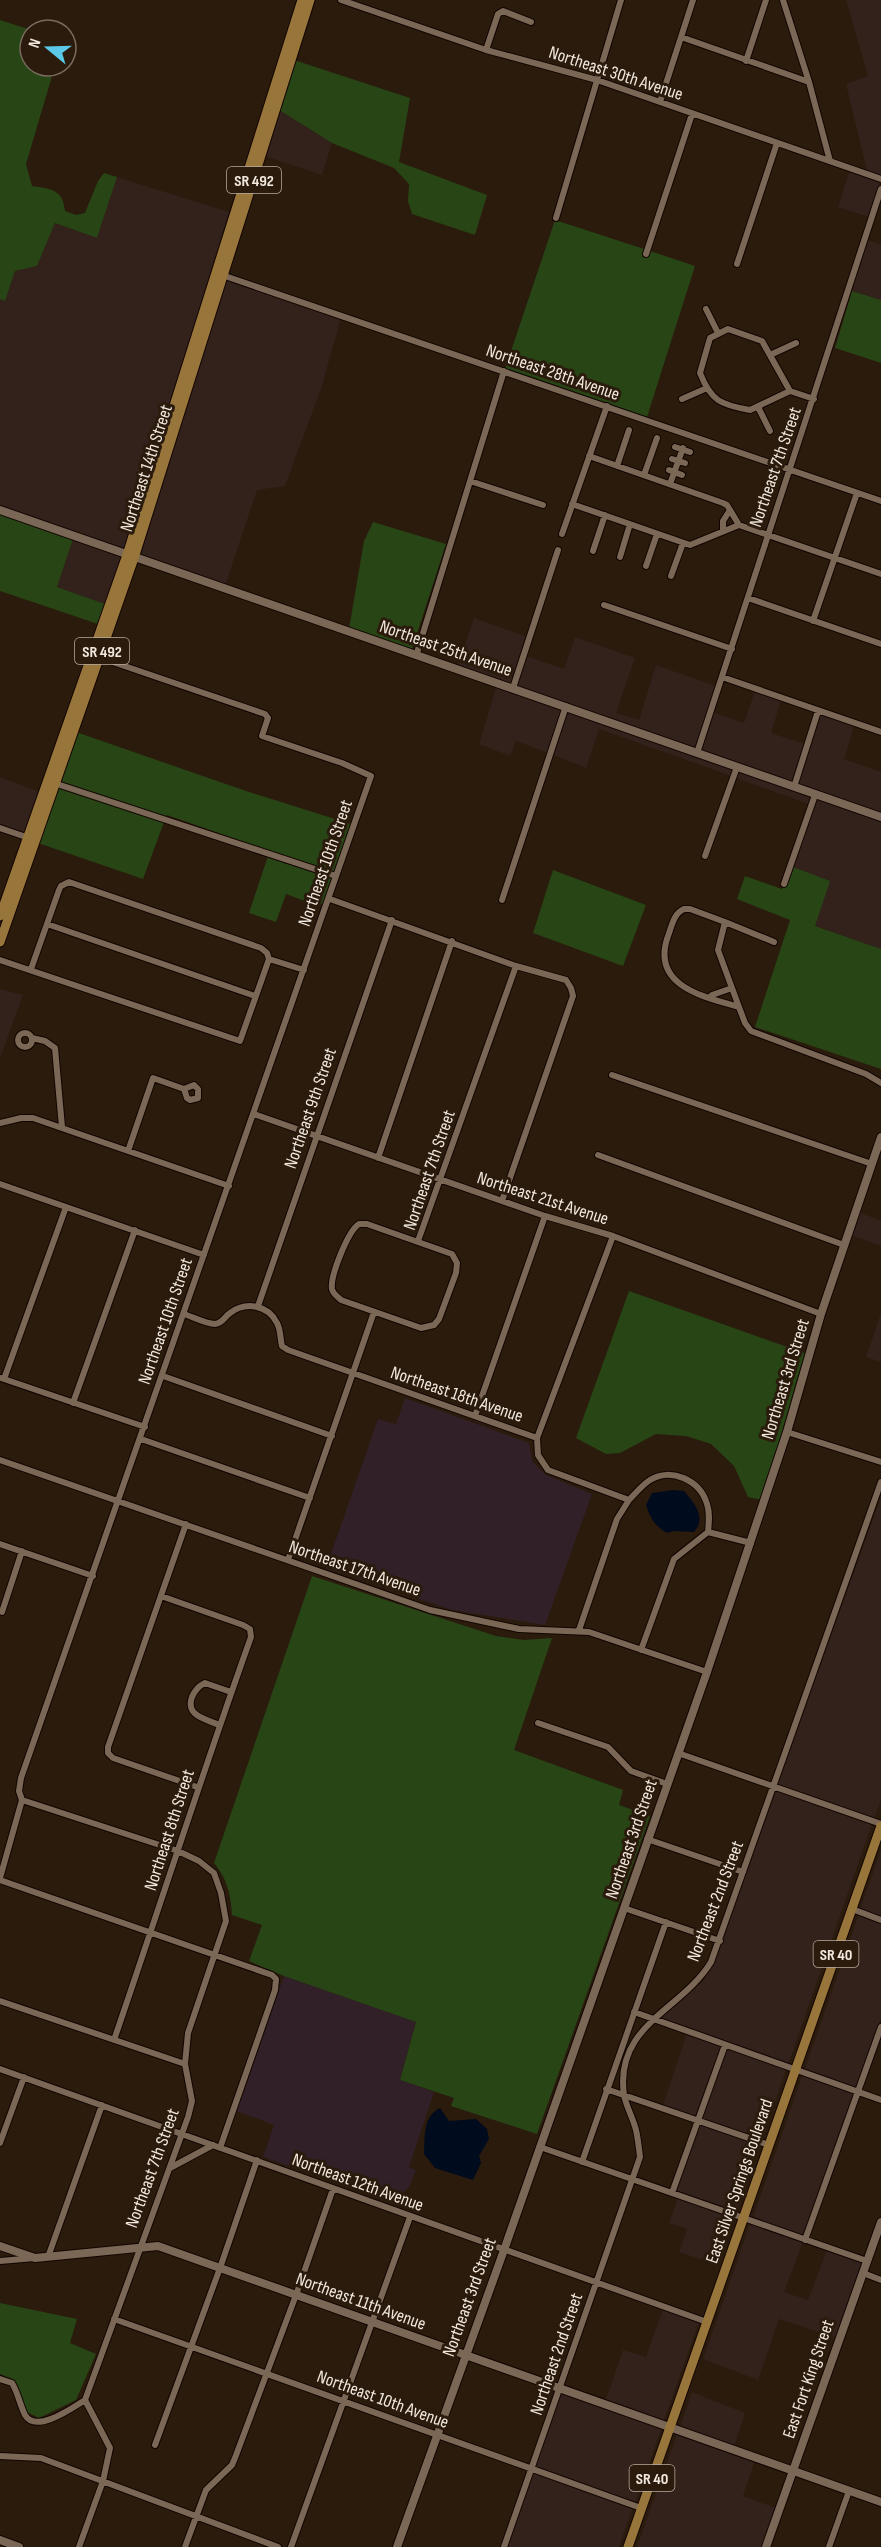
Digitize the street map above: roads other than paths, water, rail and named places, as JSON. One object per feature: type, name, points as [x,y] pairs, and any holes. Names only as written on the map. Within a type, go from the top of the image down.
[{"type":"main road","name":"Northeast 14th Street","points":[[0,942],[31,839],[130,556],[169,436],[302,0]]},
{"type":"main road","name":"Northeast 14th Street","points":[[220,274],[310,0]]},
{"type":"main road","name":"Northeast 14th Street","points":[[0,916],[31,839]]},
{"type":"main road","name":"East Silver Springs Boulevard","points":[[628,2547],[881,1825]]},
{"type":"street","name":"Northeast 30th Avenue","points":[[341,0],[486,50],[597,80],[881,179]]},
{"type":"street","points":[[556,218],[621,0]]},
{"type":"street","points":[[660,102],[693,0]]},
{"type":"street","points":[[747,60],[765,0]]},
{"type":"street","points":[[783,0],[830,161]]},
{"type":"street","points":[[486,50],[498,14],[503,10],[531,22]]},
{"type":"street","points":[[681,37],[808,82]]},
{"type":"street","points":[[646,254],[692,114]]},
{"type":"street","points":[[737,264],[777,143]]},
{"type":"street","name":"Northeast 7th Street","points":[[697,753],[881,189]]},
{"type":"street","name":"Northeast 28th Avenue","points":[[220,274],[881,501]]},
{"type":"street","points":[[706,309],[718,333]]},
{"type":"street","points":[[790,391],[758,407],[746,410],[716,400],[700,371],[709,340],[728,329],[762,341],[790,391],[814,399]]},
{"type":"street","points":[[770,355],[796,343]]},
{"type":"street","points":[[416,656],[504,371]]},
{"type":"street","points":[[682,399],[707,387]]},
{"type":"street","points":[[562,534],[607,406]]},
{"type":"street","points":[[758,407],[770,430]]},
{"type":"street","points":[[617,466],[629,430]]},
{"type":"street","points":[[644,475],[657,438]]},
{"type":"street","points":[[670,484],[679,461],[680,448],[690,452]]},
{"type":"street","points":[[589,456],[723,503],[739,525]]},
{"type":"street","points":[[470,481],[543,505]]},
{"type":"street","points":[[813,621],[857,493]]},
{"type":"street","points":[[572,504],[693,545],[739,525],[881,573]]},
{"type":"street","name":"Northeast 25th Avenue","points":[[0,510],[881,817]]},
{"type":"street","points":[[723,531],[723,521],[730,510]]},
{"type":"street","points":[[593,551],[605,516]]},
{"type":"street","points":[[620,557],[630,524]]},
{"type":"street","points":[[646,566],[657,534]]},
{"type":"street","points":[[671,576],[682,543]]},
{"type":"street","points":[[513,688],[558,550]]},
{"type":"street","points":[[748,598],[881,644]]},
{"type":"street","points":[[604,605],[732,648]]},
{"type":"street","name":"Northeast 10th Street","points":[[0,1879],[22,1800],[19,1791],[21,1778],[330,899],[371,776],[342,763],[262,736],[268,718],[265,714],[95,657]]},
{"type":"street","points":[[722,677],[881,732]]},
{"type":"street","points":[[502,900],[566,706]]},
{"type":"street","points":[[794,787],[818,711]]},
{"type":"street","points":[[705,856],[737,767]]},
{"type":"street","points":[[51,782],[336,876]]},
{"type":"street","points":[[784,884],[815,795]]},
{"type":"street","points":[[0,828],[31,839]]},
{"type":"street","points":[[0,960],[240,1041],[269,959],[267,952],[261,948],[74,883],[65,883],[59,890],[31,969]]},
{"type":"street","points":[[330,899],[516,966],[566,980],[571,988],[573,996],[502,1201]]},
{"type":"street","points":[[739,1007],[696,993],[672,978],[665,963],[665,944],[675,917],[684,909],[690,909],[774,942]]},
{"type":"street","name":"Northeast 9th Street","points":[[258,1306],[392,920]]},
{"type":"street","points":[[725,922],[718,950],[746,1026],[751,1031],[866,1074],[881,1083]]},
{"type":"street","points":[[47,924],[255,996]]},
{"type":"street","points":[[378,1158],[452,942]]},
{"type":"street","points":[[269,959],[304,970]]},
{"type":"street","name":"Northeast 7th Street","points":[[374,1312],[421,1328],[434,1325],[439,1319],[456,1274],[457,1263],[452,1254],[418,1241],[516,966]]},
{"type":"street","points":[[710,998],[712,995],[732,988]]},
{"type":"street","points":[[32,1038],[45,1041],[55,1048],[62,1128]]},
{"type":"street","points":[[612,1075],[872,1164]]},
{"type":"street","points":[[128,1151],[153,1078],[184,1089]]},
{"type":"street","name":"Northeast 21st Avenue","points":[[254,1114],[546,1216],[613,1236],[821,1314]]},
{"type":"street","points":[[0,1123],[30,1117],[229,1186]]},
{"type":"street","name":"Northeast 3rd Street","points":[[397,2547],[707,1672],[787,1432],[821,1314],[881,1137]]},
{"type":"street","points":[[598,1155],[844,1245]]},
{"type":"street","points":[[0,1184],[204,1255]]},
{"type":"street","points":[[66,1207],[2,1378],[145,1427]]},
{"type":"street","points":[[475,1416],[546,1216]]},
{"type":"street","points":[[288,1560],[374,1312],[341,1300],[332,1288],[334,1276],[353,1228],[359,1224],[367,1224],[418,1241]]},
{"type":"street","points":[[73,1403],[135,1230]]},
{"type":"street","points":[[537,1438],[613,1236]]},
{"type":"street","points":[[184,1314],[214,1324],[222,1322],[229,1314],[243,1306],[258,1306]]},
{"type":"street","name":"Northeast 18th Avenue","points":[[258,1306],[272,1314],[279,1326],[282,1346],[537,1438],[538,1455],[548,1470],[629,1500]]},
{"type":"street","points":[[163,1376],[332,1436]]},
{"type":"street","points":[[787,1432],[881,1462]]},
{"type":"street","points":[[141,1439],[310,1498]]},
{"type":"street","name":"Northeast 17th Avenue","points":[[0,1460],[430,1610],[472,1621],[519,1629],[579,1630],[707,1672]]},
{"type":"street","points":[[579,1630],[617,1520],[629,1500],[650,1480],[663,1475],[675,1474],[696,1485],[702,1492],[710,1515],[708,1532],[674,1559],[641,1650]]},
{"type":"street","name":"Northeast 2nd Street","points":[[504,2547],[640,2157],[636,2130],[624,2095],[628,2054],[639,2033],[701,1979],[720,1941],[881,1482]]},
{"type":"street","points":[[186,1524],[108,1747],[108,1753],[113,1758],[197,1787]]},
{"type":"street","points":[[708,1532],[751,1543]]},
{"type":"street","points":[[0,1544],[93,1576]]},
{"type":"street","points":[[2,1612],[22,1551]]},
{"type":"street","name":"Northeast 8th Street","points":[[114,2040],[151,1934],[197,1787],[250,1637],[250,1629],[243,1625],[161,1596]]},
{"type":"street","points":[[219,1725],[196,1716],[192,1712],[190,1701],[195,1690],[205,1683],[231,1692]]},
{"type":"street","points":[[538,1723],[608,1747],[631,1771],[667,1784]]},
{"type":"street","points":[[678,1753],[881,1825]]},
{"type":"street","points":[[22,1800],[178,1851]]},
{"type":"street","points":[[648,1839],[743,1872]]},
{"type":"street","name":"Northeast 7th Street","points":[[85,2400],[192,2101],[185,2064],[188,2033],[226,1921],[221,1893],[214,1873],[199,1861],[178,1851]]},
{"type":"street","points":[[0,1879],[273,1975],[276,1979],[217,2146],[169,2168]]},
{"type":"street","points":[[624,1908],[720,1941]]},
{"type":"street","points":[[852,1909],[881,1920]]},
{"type":"street","points":[[582,2162],[666,1922]]},
{"type":"street","points":[[0,2001],[185,2064]]},
{"type":"street","points":[[634,2012],[881,2100]]},
{"type":"street","points":[[805,2240],[881,2027]]},
{"type":"street","points":[[672,2193],[725,2045]]},
{"type":"street","points":[[619,2052],[628,2054]]},
{"type":"street","name":"Northeast 12th Avenue","points":[[0,2069],[707,2322]]},
{"type":"street","points":[[0,2143],[24,2077]]},
{"type":"street","points":[[606,2089],[769,2145]]},
{"type":"street","points":[[48,2257],[102,2105]]},
{"type":"street","points":[[540,2147],[867,2261]]},
{"type":"street","points":[[155,2445],[257,2160]]},
{"type":"street","points":[[185,2547],[206,2490],[232,2465],[235,2458],[333,2189]]},
{"type":"street","points":[[291,2547],[410,2217]]},
{"type":"street","name":"East Fort King Street","points":[[766,2547],[881,2222]]},
{"type":"street","name":"Northeast 11th Avenue","points":[[0,2246],[35,2258]]},
{"type":"street","name":"Northeast 11th Avenue","points":[[0,2261],[158,2246],[881,2502]]},
{"type":"street","points":[[863,2273],[881,2280]]},
{"type":"street","name":"Northeast 10th Avenue","points":[[114,2319],[641,2508]]},
{"type":"street","points":[[0,2379],[12,2383],[26,2417],[33,2421],[42,2422],[54,2418],[85,2400],[110,2448],[103,2481],[79,2547]]},
{"type":"street","points":[[0,2456],[41,2458],[278,2547]]},
{"type":"street","points":[[829,2547],[849,2491]]},
{"type":"street","points":[[0,2540],[19,2547]]},
{"type":"water","points":[[684,1491],[698,1510],[699,1521],[694,1532],[667,1533],[649,1514],[646,1505],[652,1493]]},
{"type":"water","points":[[440,2108],[449,2121],[476,2119],[487,2129],[489,2139],[479,2156],[481,2163],[473,2180],[435,2168],[424,2154],[428,2121],[430,2116]]}]
